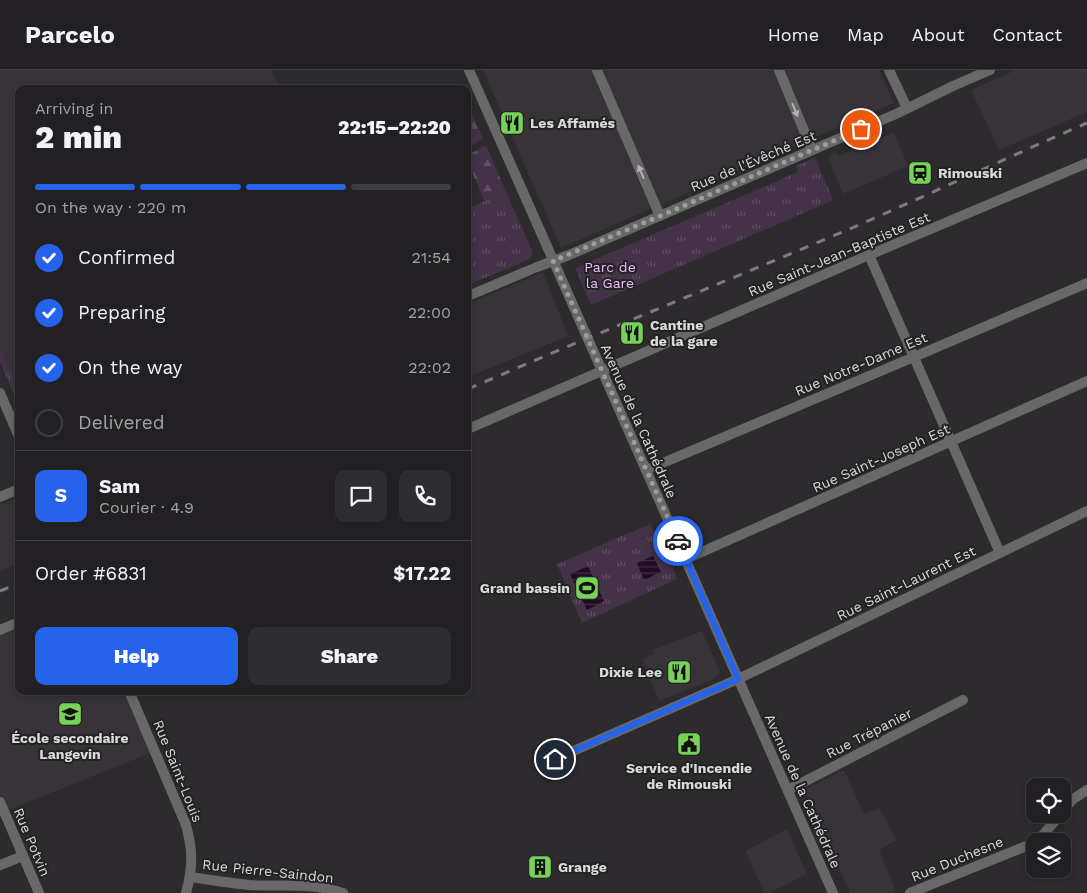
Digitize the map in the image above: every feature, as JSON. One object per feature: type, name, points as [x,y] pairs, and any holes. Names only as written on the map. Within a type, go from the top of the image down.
[{"type":"street","name":"Avenue de la Cathédrale","points":[[469,70],[833,893]]},
{"type":"street","points":[[597,70],[660,216]]},
{"type":"street","points":[[779,70],[812,150]]},
{"type":"street","points":[[889,70],[907,108]]},
{"type":"street","name":"Rue de l'Évêché Est","points":[[471,295],[896,114],[990,70]]},
{"type":"street","name":"Rue Saint-Jean-Baptiste Est","points":[[471,429],[869,255],[1087,163]]},
{"type":"street","points":[[869,255],[1000,553]]},
{"type":"street","name":"Rue Notre-Dame Est","points":[[646,470],[914,358],[1087,282]]},
{"type":"street","name":"Rue Saint-Joseph Est","points":[[686,560],[1087,381]]},
{"type":"street","points":[[0,393],[15,428]]},
{"type":"street","points":[[0,497],[15,491]]},
{"type":"street","name":"Rue Saint-Laurent Est","points":[[555,759],[738,679],[1000,553],[1086,514]]},
{"type":"street","points":[[0,630],[15,624]]},
{"type":"street","name":"Rue Saint-Louis","points":[[132,695],[186,825],[192,860],[191,877],[186,893]]},
{"type":"street","name":"Rue Trépanier","points":[[788,790],[963,700]]},
{"type":"street","name":"Rue Duchesne","points":[[1071,802],[1087,790]]},
{"type":"street","name":"Rue Potvin","points":[[0,802],[39,893]]},
{"type":"street","name":"Rue Duchesne","points":[[910,893],[1028,845],[1041,837],[1053,823]]},
{"type":"street","points":[[0,865],[23,856]]},
{"type":"street","name":"Rue Pierre-Saindon","points":[[191,877],[250,885],[303,886],[336,890],[343,893]]},
{"type":"shaded area","points":[[0,70],[272,70],[278,85],[15,85],[15,397],[0,362]]},
{"type":"shaded area","points":[[483,70],[879,70],[894,103],[561,248]]},
{"type":"shaded area","points":[[1016,70],[1087,70],[1087,112],[999,150],[971,90]]},
{"type":"shaded area","points":[[894,132],[908,166],[843,194],[828,156],[836,152],[838,156]]},
{"type":"shaded area","points":[[543,272],[568,336],[471,376],[471,303]]},
{"type":"shaded area","points":[[15,499],[15,565],[0,571],[0,505]]},
{"type":"shaded area","points":[[653,556],[661,572],[644,580],[637,563]]},
{"type":"shaded area","name":"Grand bassin","points":[[588,566],[604,601],[587,610],[570,574]]},
{"type":"shaded area","name":"École secondaire Langevin","points":[[15,624],[15,695],[131,695],[155,751],[4,812],[0,802],[0,630]]},
{"type":"shaded area","points":[[702,631],[720,672],[715,679],[659,701],[642,659],[654,654],[652,650]]},
{"type":"shaded area","points":[[844,770],[864,814],[879,808],[897,840],[879,850],[895,890],[889,893],[850,893],[804,790]]},
{"type":"shaded area","points":[[787,829],[807,874],[769,893],[765,893],[745,851]]},
{"type":"green space","points":[[471,112],[483,138],[471,146]]},
{"type":"green space","points":[[486,145],[506,192],[484,201],[471,169],[471,153]]},
{"type":"green space","name":"Parc de la Gare","points":[[814,158],[833,199],[831,201],[591,305],[575,268],[798,172],[796,166]]},
{"type":"green space","points":[[506,192],[532,250],[533,254],[530,259],[471,284],[471,207]]},
{"type":"green space","points":[[0,348],[15,383],[15,397],[0,362]]},
{"type":"green space","points":[[650,524],[669,559],[677,579],[582,623],[557,564]]},
{"type":"railway","points":[[471,388],[845,231],[1087,123]]},
{"type":"railway","points":[[0,591],[15,585]]},
{"type":"way so far","points":[[678,541],[553,261],[861,129]]},
{"type":"place","name":"Les Affamés","points":[[512,123]]},
{"type":"place","name":"Rimouski","points":[[920,173]]},
{"type":"place","name":"Cantine de la gare","points":[[632,333]]},
{"type":"place","name":"Grand bassin","points":[[587,588]]},
{"type":"place","name":"Dixie Lee","points":[[679,672]]},
{"type":"place","name":"École secondaire Langevin","points":[[70,714]]},
{"type":"place","name":"Service d'Incendie de Rimouski","points":[[689,744]]},
{"type":"place","name":"Grange","points":[[540,867]]},
{"type":"route","points":[[555,759],[738,679],[678,541]]}]
